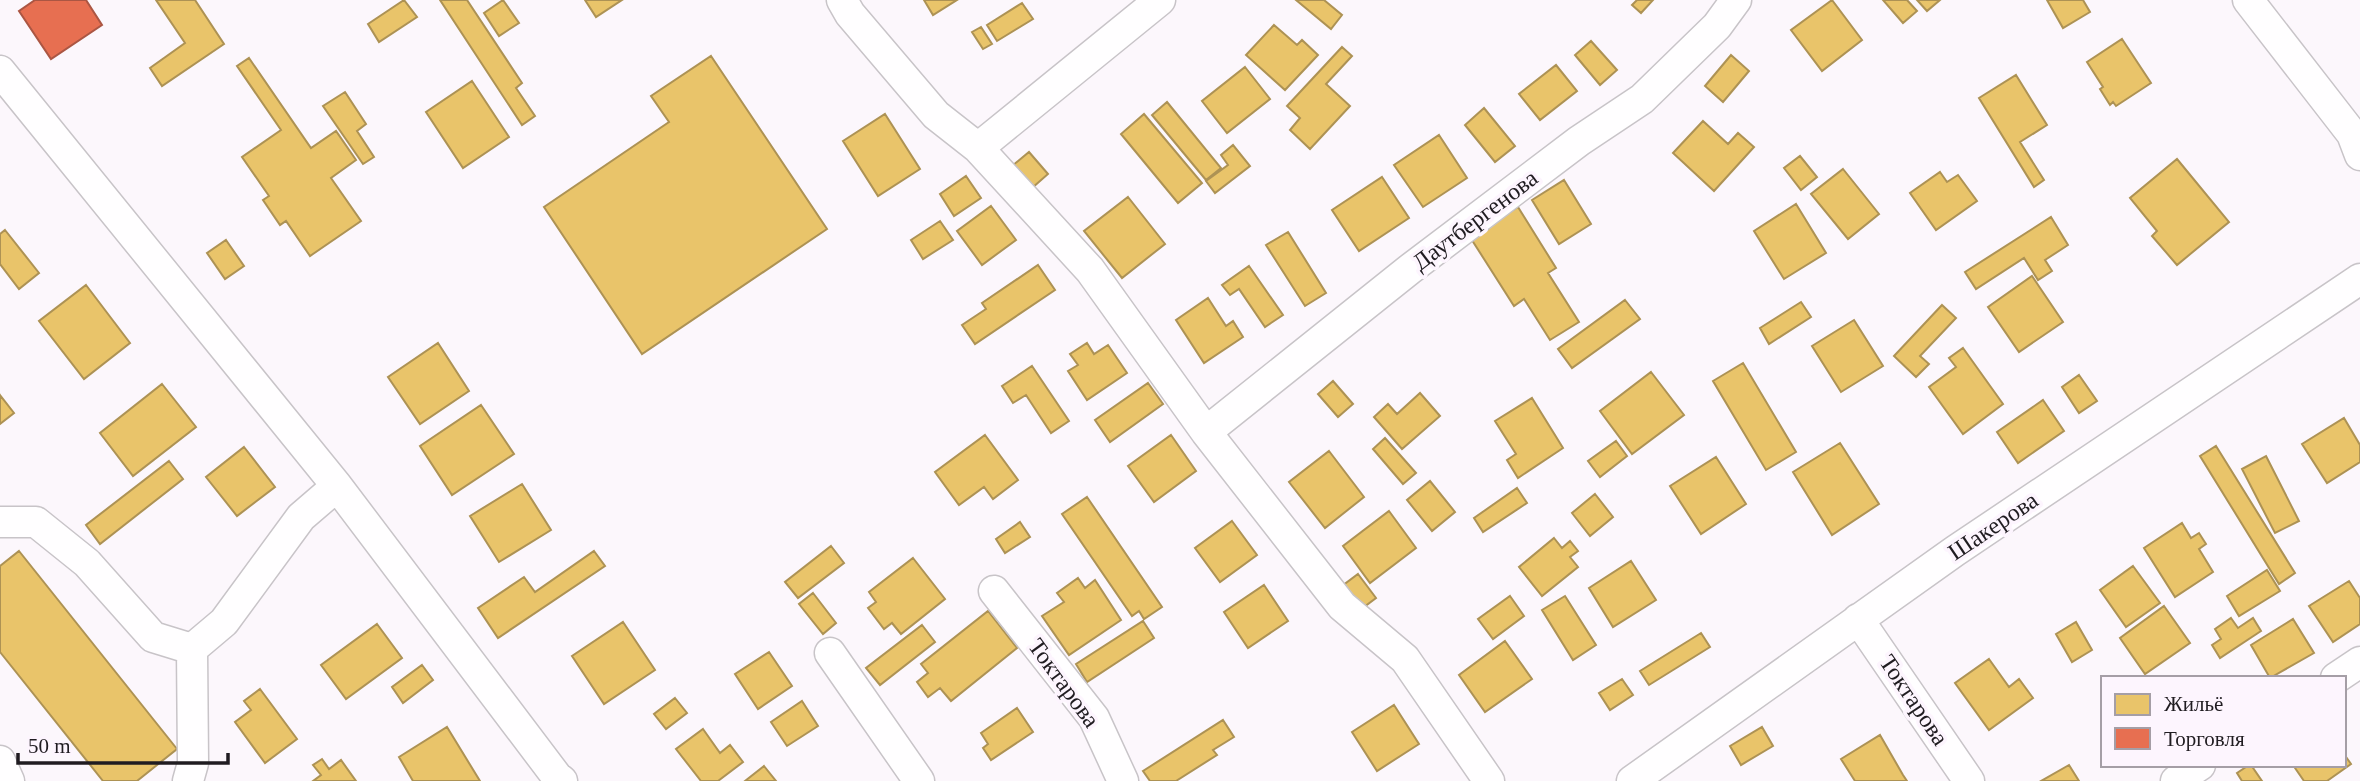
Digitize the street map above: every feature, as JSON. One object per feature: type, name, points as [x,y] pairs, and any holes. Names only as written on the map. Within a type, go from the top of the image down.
[{"type":"street","points":[[842,0],[850,14],[936,115],[978,148],[1090,270],[1206,432],[1342,607],[1405,659],[1489,781]]},
{"type":"street","points":[[978,148],[1160,0]]},
{"type":"street","name":"Даутбергенова","points":[[1206,432],[1410,269],[1579,141],[1642,99],[1717,26],[1736,0]]},
{"type":"street","points":[[2255,2],[2352,134],[2360,155]]},
{"type":"street","points":[[0,71],[337,486],[562,781]]},
{"type":"street","name":"Шакерова","points":[[1632,781],[1858,619],[2360,279]]},
{"type":"street","points":[[192,649],[224,622],[301,517],[337,486]]},
{"type":"street","points":[[0,522],[36,522],[87,563],[153,637],[192,649]]},
{"type":"street","name":"Токтарова","points":[[994,591],[1094,718],[1123,781]]},
{"type":"street","name":"Токтарова","points":[[1858,619],[1969,781]]},
{"type":"street","points":[[188,781],[193,763],[192,649]]},
{"type":"street","points":[[830,653],[919,781]]},
{"type":"street","points":[[2339,676],[2360,662]]},
{"type":"street","points":[[0,761],[9,781]]},
{"type":"street","points":[[2176,781],[2197,767]]},
{"type":"building: Жильё","points":[[156,0],[195,0],[224,44],[162,86],[150,68],[185,43]]},
{"type":"building: Жильё","points":[[404,0],[417,17],[379,42],[368,24]]},
{"type":"building: Жильё","points":[[440,0],[467,0],[522,83],[516,88],[535,116],[522,125]]},
{"type":"building: Жильё","points":[[503,0],[519,23],[499,36],[484,13]]},
{"type":"building: Жильё","points":[[585,0],[622,0],[596,17]]},
{"type":"building: Жильё","points":[[924,0],[957,0],[933,15]]},
{"type":"building: Жильё","points":[[1296,0],[1324,0],[1342,15],[1331,29]]},
{"type":"building: Жильё","points":[[1637,0],[1653,0],[1641,13],[1632,5]]},
{"type":"building: Жильё","points":[[1832,0],[1862,40],[1822,71],[1791,30]]},
{"type":"building: Жильё","points":[[1883,0],[1907,0],[1917,11],[1903,23]]},
{"type":"building: Жильё","points":[[1917,0],[1940,0],[1927,11]]},
{"type":"building: Жильё","points":[[2047,0],[2083,0],[2090,12],[2063,28]]},
{"type":"building: Жильё","points":[[1022,3],[1033,19],[997,41],[987,25]]},
{"type":"building: Жильё","points":[[1274,25],[1297,45],[1302,40],[1318,55],[1285,90],[1246,55]]},
{"type":"building: Жильё","points":[[981,27],[992,44],[983,49],[972,32]]},
{"type":"building: Жильё","points":[[2122,39],[2151,83],[2116,106],[2113,102],[2110,105],[2100,89],[2103,87],[2087,62]]},
{"type":"building: Жильё","points":[[1591,41],[1617,70],[1600,85],[1575,55]]},
{"type":"building: Жильё","points":[[1342,47],[1352,56],[1326,84],[1350,106],[1310,149],[1290,130],[1300,118],[1287,106]]},
{"type":"building: Жильё","points":[[1731,55],[1749,71],[1723,102],[1705,86]]},
{"type":"building: Жильё","points":[[711,56],[827,229],[642,354],[544,207],[669,122],[651,96]]},
{"type":"building: Жильё","points":[[249,58],[311,148],[336,131],[356,160],[331,178],[361,221],[310,256],[286,221],[280,225],[263,200],[269,196],[242,157],[281,130],[237,66]]},
{"type":"building: Жильё","points":[[1556,65],[1577,91],[1540,120],[1519,94]]},
{"type":"building: Жильё","points":[[1245,67],[1270,99],[1227,133],[1202,101]]},
{"type":"building: Жильё","points":[[2016,75],[2047,125],[2020,142],[2044,180],[2034,187],[1979,98]]},
{"type":"building: Жильё","points":[[472,81],[509,137],[463,168],[426,112]]},
{"type":"building: Жильё","points":[[345,92],[366,124],[357,131],[374,157],[363,164],[323,106]]},
{"type":"building: Жильё","points":[[1167,102],[1221,168],[1206,180],[1152,115]]},
{"type":"building: Жильё","points":[[1484,108],[1515,146],[1495,162],[1465,125]]},
{"type":"building: Жильё","points":[[885,114],[920,169],[878,196],[843,141]]},
{"type":"building: Жильё","points":[[1144,114],[1202,183],[1178,203],[1121,134]]},
{"type":"building: Жильё","points":[[1703,121],[1728,144],[1738,133],[1754,147],[1714,191],[1673,153]]},
{"type":"building: Жильё","points":[[1439,135],[1467,178],[1423,207],[1394,165]]},
{"type":"building: Жильё","points":[[1233,145],[1250,166],[1215,193],[1206,181],[1228,165],[1221,155]]},
{"type":"building: Жильё","points":[[1029,152],[1048,174],[1032,188],[1012,166]]},
{"type":"building: Жильё","points":[[1800,156],[1817,177],[1801,190],[1784,168]]},
{"type":"building: Жильё","points":[[2177,159],[2229,222],[2177,265],[2152,236],[2157,231],[2130,198]]},
{"type":"building: Жильё","points":[[1843,169],[1879,214],[1848,239],[1811,194]]},
{"type":"building: Жильё","points":[[1940,172],[1947,182],[1958,175],[1977,201],[1936,230],[1910,193]]},
{"type":"building: Жильё","points":[[966,176],[981,198],[954,216],[940,194]]},
{"type":"building: Жильё","points":[[1382,177],[1409,218],[1359,251],[1332,210]]},
{"type":"building: Жильё","points":[[1564,180],[1591,224],[1559,244],[1532,200]]},
{"type":"building: Жильё","points":[[1128,197],[1165,244],[1122,278],[1084,231]]},
{"type":"building: Жильё","points":[[1796,204],[1826,253],[1784,279],[1754,231]]},
{"type":"building: Жильё","points":[[991,206],[1016,240],[982,265],[957,231]]},
{"type":"building: Жильё","points":[[1518,207],[1556,268],[1548,273],[1579,322],[1550,340],[1524,299],[1514,306],[1470,237]]},
{"type":"building: Жильё","points":[[2051,217],[2068,245],[2045,260],[2052,271],[2038,280],[2024,258],[1976,289],[1965,272]]},
{"type":"building: Жильё","points":[[940,221],[953,240],[923,259],[911,240]]},
{"type":"building: Жильё","points":[[5,230],[39,273],[19,289],[0,264],[0,234]]},
{"type":"building: Жильё","points":[[1288,232],[1326,293],[1305,306],[1266,245]]},
{"type":"building: Жильё","points":[[226,240],[244,266],[225,279],[207,253]]},
{"type":"building: Жильё","points":[[1038,265],[1055,290],[975,344],[962,325],[986,309],[982,303]]},
{"type":"building: Жильё","points":[[1249,266],[1283,315],[1265,327],[1239,289],[1230,295],[1222,285]]},
{"type":"building: Жильё","points":[[2032,276],[2063,322],[2019,352],[1988,307]]},
{"type":"building: Жильё","points":[[86,285],[130,343],[84,379],[39,321]]},
{"type":"building: Жильё","points":[[1208,298],[1226,326],[1233,321],[1243,337],[1204,363],[1176,320]]},
{"type":"building: Жильё","points":[[1625,300],[1640,319],[1572,368],[1558,349]]},
{"type":"building: Жильё","points":[[1801,302],[1811,317],[1769,344],[1760,328]]},
{"type":"building: Жильё","points":[[1942,305],[1956,318],[1920,356],[1929,364],[1916,377],[1894,356]]},
{"type":"building: Жильё","points":[[1854,320],[1883,366],[1841,392],[1812,346]]},
{"type":"building: Жильё","points":[[438,343],[469,391],[420,424],[388,377]]},
{"type":"building: Жильё","points":[[1087,343],[1094,354],[1108,345],[1127,373],[1087,400],[1068,371],[1078,365],[1070,354]]},
{"type":"building: Жильё","points":[[1963,348],[2003,404],[1963,434],[1929,387],[1956,367],[1949,358]]},
{"type":"building: Жильё","points":[[1743,363],[1796,452],[1766,470],[1713,381]]},
{"type":"building: Жильё","points":[[1032,366],[1069,421],[1051,433],[1026,395],[1013,403],[1002,386]]},
{"type":"building: Жильё","points":[[1651,372],[1684,415],[1632,454],[1600,411]]},
{"type":"building: Жильё","points":[[2079,375],[2097,401],[2079,413],[2062,387]]},
{"type":"building: Жильё","points":[[1333,381],[1353,404],[1338,417],[1318,394]]},
{"type":"building: Жильё","points":[[1148,383],[1163,404],[1110,442],[1095,420]]},
{"type":"building: Жильё","points":[[162,384],[196,427],[133,476],[100,433]]},
{"type":"building: Жильё","points":[[1420,393],[1440,416],[1402,449],[1374,417],[1388,404],[1397,414]]},
{"type":"building: Жильё","points":[[0,395],[14,413],[0,424]]},
{"type":"building: Жильё","points":[[1532,398],[1563,448],[1518,478],[1507,460],[1516,454],[1495,421]]},
{"type":"building: Жильё","points":[[2043,400],[2064,431],[2018,463],[1997,432]]},
{"type":"building: Жильё","points":[[481,405],[514,454],[452,495],[420,446]]},
{"type":"building: Жильё","points":[[2344,418],[2360,445],[2360,462],[2327,483],[2302,444]]},
{"type":"building: Жильё","points":[[985,435],[1018,480],[993,499],[984,487],[959,505],[935,472]]},
{"type":"building: Жильё","points":[[1171,435],[1196,471],[1154,502],[1128,466]]},
{"type":"building: Жильё","points":[[1385,438],[1416,473],[1403,484],[1373,449]]},
{"type":"building: Жильё","points":[[1616,441],[1627,456],[1600,477],[1588,461]]},
{"type":"building: Жильё","points":[[1840,443],[1879,504],[1832,535],[1793,472]]},
{"type":"building: Жильё","points":[[2216,446],[2295,573],[2279,584],[2200,456]]},
{"type":"building: Жильё","points":[[244,447],[275,487],[237,516],[206,477]]},
{"type":"building: Жильё","points":[[1329,451],[1364,497],[1325,528],[1289,482]]},
{"type":"building: Жильё","points":[[2266,456],[2299,521],[2275,533],[2242,469]]},
{"type":"building: Жильё","points":[[1716,457],[1746,504],[1701,534],[1670,486]]},
{"type":"building: Жильё","points":[[169,461],[183,479],[100,544],[86,525]]},
{"type":"building: Жильё","points":[[1430,481],[1455,512],[1432,531],[1407,500]]},
{"type":"building: Жильё","points":[[522,484],[551,530],[499,562],[470,516]]},
{"type":"building: Жильё","points":[[1517,488],[1527,503],[1483,532],[1474,518]]},
{"type":"building: Жильё","points":[[1595,494],[1613,517],[1590,536],[1572,513]]},
{"type":"building: Жильё","points":[[1087,497],[1162,607],[1144,619],[1139,611],[1132,616],[1062,514]]},
{"type":"building: Жильё","points":[[1389,511],[1416,548],[1370,583],[1343,546]]},
{"type":"building: Жильё","points":[[1232,521],[1257,555],[1220,582],[1195,548]]},
{"type":"building: Жильё","points":[[1020,522],[1030,537],[1005,553],[996,539]]},
{"type":"building: Жильё","points":[[2182,523],[2191,538],[2199,533],[2206,544],[2199,549],[2213,572],[2175,597],[2144,548]]},
{"type":"building: Жильё","points":[[1554,538],[1562,548],[1570,541],[1578,551],[1570,557],[1578,567],[1542,596],[1519,567]]},
{"type":"building: Жильё","points":[[831,546],[844,563],[798,598],[785,582]]},
{"type":"building: Жильё","points":[[19,551],[177,749],[137,781],[103,781],[0,652],[0,566]]},
{"type":"building: Жильё","points":[[594,551],[605,566],[498,638],[478,608],[524,577],[535,592]]},
{"type":"building: Жильё","points":[[913,558],[945,599],[901,634],[892,623],[884,629],[868,608],[876,602],[869,592]]},
{"type":"building: Жильё","points":[[1631,561],[1656,600],[1613,627],[1589,588]]},
{"type":"building: Жильё","points":[[2133,566],[2160,603],[2126,627],[2100,590]]},
{"type":"building: Жильё","points":[[2267,570],[2280,591],[2239,616],[2227,596]]},
{"type":"building: Жильё","points":[[1358,574],[1376,598],[1360,610],[1342,586]]},
{"type":"building: Жильё","points":[[1078,578],[1085,588],[1095,580],[1121,620],[1069,655],[1042,616],[1064,602],[1057,593]]},
{"type":"building: Жильё","points":[[2349,581],[2360,598],[2360,624],[2333,642],[2309,606]]},
{"type":"building: Жильё","points":[[1264,585],[1288,621],[1248,648],[1224,612]]},
{"type":"building: Жильё","points":[[813,593],[836,623],[823,634],[799,604]]},
{"type":"building: Жильё","points":[[1510,596],[1524,616],[1493,639],[1478,619]]},
{"type":"building: Жильё","points":[[1565,596],[1596,645],[1573,660],[1542,610]]},
{"type":"building: Жильё","points":[[2164,606],[2190,643],[2145,674],[2120,638]]},
{"type":"building: Жильё","points":[[988,611],[1017,648],[951,701],[940,688],[928,697],[917,682],[928,673],[921,664]]},
{"type":"building: Жильё","points":[[2231,618],[2238,628],[2253,618],[2261,631],[2220,658],[2212,645],[2221,639],[2215,629]]},
{"type":"building: Жильё","points":[[2293,619],[2314,653],[2274,676],[2269,676],[2251,645]]},
{"type":"building: Жильё","points":[[1143,621],[1154,638],[1087,682],[1076,664]]},
{"type":"building: Жильё","points":[[623,622],[655,670],[604,704],[572,656]]},
{"type":"building: Жильё","points":[[2076,622],[2092,650],[2072,662],[2056,634]]},
{"type":"building: Жильё","points":[[377,624],[402,658],[346,699],[321,665]]},
{"type":"building: Жильё","points":[[922,625],[935,642],[880,685],[866,668]]},
{"type":"building: Жильё","points":[[1701,633],[1710,647],[1649,685],[1640,671]]},
{"type":"building: Жильё","points":[[1505,641],[1532,679],[1485,712],[1459,675]]},
{"type":"building: Жильё","points":[[769,652],[792,686],[758,709],[735,674]]},
{"type":"building: Жильё","points":[[1989,659],[2009,687],[2019,679],[2033,698],[1989,730],[1955,683]]},
{"type":"building: Жильё","points":[[422,665],[433,680],[403,703],[392,687]]},
{"type":"building: Жильё","points":[[1622,679],[1633,695],[1610,710],[1599,693]]},
{"type":"building: Жильё","points":[[260,689],[297,739],[265,763],[235,722],[251,710],[244,701]]},
{"type":"building: Жильё","points":[[675,698],[687,713],[666,729],[654,714]]},
{"type":"building: Жильё","points":[[802,701],[818,726],[787,746],[771,722]]},
{"type":"building: Жильё","points":[[1394,705],[1419,744],[1377,771],[1352,732]]},
{"type":"building: Жильё","points":[[1017,708],[1033,732],[991,760],[983,748],[988,744],[981,733]]},
{"type":"building: Жильё","points":[[1223,720],[1234,737],[1213,750],[1217,755],[1176,781],[1150,781],[1143,771]]},
{"type":"building: Жильё","points":[[447,727],[480,781],[413,781],[399,757]]},
{"type":"building: Жильё","points":[[1762,727],[1773,746],[1741,765],[1730,746]]},
{"type":"building: Жильё","points":[[703,729],[720,753],[730,745],[743,762],[718,781],[701,781],[676,749]]},
{"type":"building: Жильё","points":[[1880,735],[1907,781],[1855,781],[1841,759]]},
{"type":"building: Жильё","points":[[2346,757],[2351,764],[2327,781],[2304,781],[2294,767],[2346,767]]},
{"type":"building: Жильё","points":[[322,759],[329,769],[341,760],[356,781],[313,781],[321,775],[313,765]]},
{"type":"building: Жильё","points":[[2069,765],[2079,781],[2041,781]]},
{"type":"building: Жильё","points":[[764,766],[776,781],[745,781]]},
{"type":"building: Жильё","points":[[2246,767],[2252,767],[2262,781],[2242,781],[2237,773]]},
{"type":"building: Торговля","points":[[35,0],[86,0],[102,25],[51,59],[19,11]]}]
